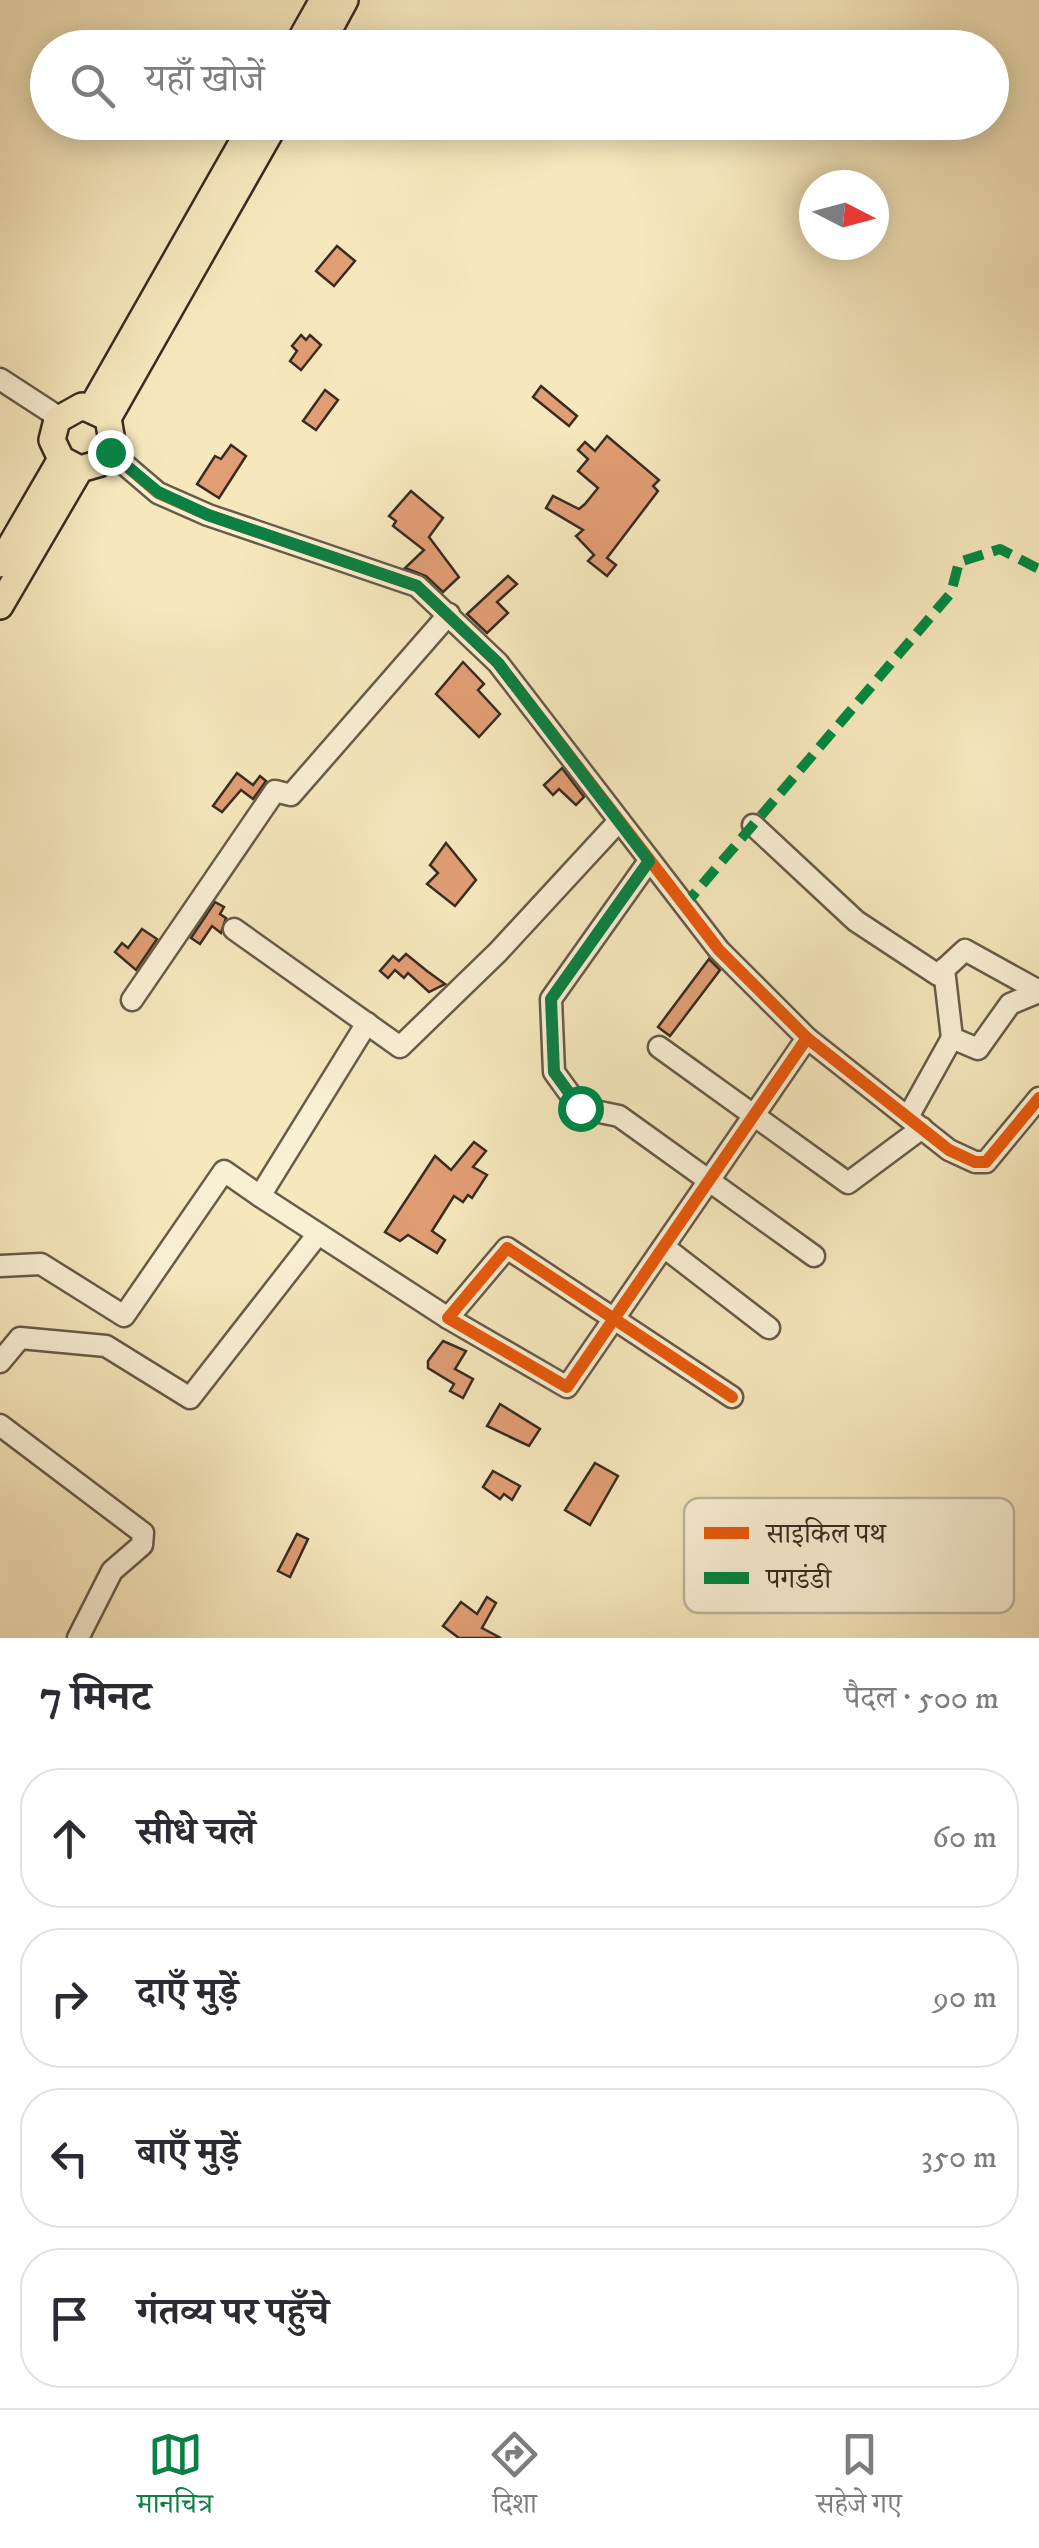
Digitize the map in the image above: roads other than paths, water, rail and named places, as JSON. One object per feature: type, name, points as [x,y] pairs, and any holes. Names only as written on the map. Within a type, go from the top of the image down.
[{"type":"main road","points":[[306,30],[323,0]]},
{"type":"main road","points":[[328,30],[346,0]]},
{"type":"main road","points":[[100,413],[244,140]]},
{"type":"main road","points":[[100,413],[265,140]]},
{"type":"main road","points":[[72,408],[100,413],[115,437],[110,452],[101,463],[71,464],[52,440],[60,418],[72,408]]},
{"type":"main road","points":[[0,564],[71,464]]},
{"type":"main road","points":[[0,606],[71,464]]},
{"type":"street","points":[[0,379],[60,418]]},
{"type":"street","points":[[110,452],[158,492],[208,515],[417,586],[498,663],[719,950],[808,1038],[949,1150],[974,1162],[986,1162],[1039,1098]]},
{"type":"street","points":[[132,1000],[275,791],[291,794],[450,614]]},
{"type":"street","points":[[234,929],[400,1047],[498,952],[619,821]]},
{"type":"street","points":[[753,825],[856,922],[938,975],[965,950],[1039,991]]},
{"type":"street","points":[[649,861],[551,999],[554,1072],[580,1108],[619,1116],[814,1256]]},
{"type":"street","points":[[659,1046],[848,1182],[915,1122],[952,1038],[944,969]]},
{"type":"street","points":[[952,1038],[978,1049],[1010,1004],[1039,991]]},
{"type":"street","points":[[260,1196],[367,1024]]},
{"type":"street","points":[[0,1266],[41,1264],[124,1316],[224,1171],[448,1318],[568,1387],[808,1038]]},
{"type":"street","points":[[0,1362],[20,1338],[106,1346],[190,1398],[318,1234]]},
{"type":"street","points":[[664,1247],[770,1328]]},
{"type":"street","points":[[448,1318],[507,1248],[732,1397]]},
{"type":"street","points":[[0,1426],[143,1533],[142,1545],[112,1572],[78,1638]]}]
